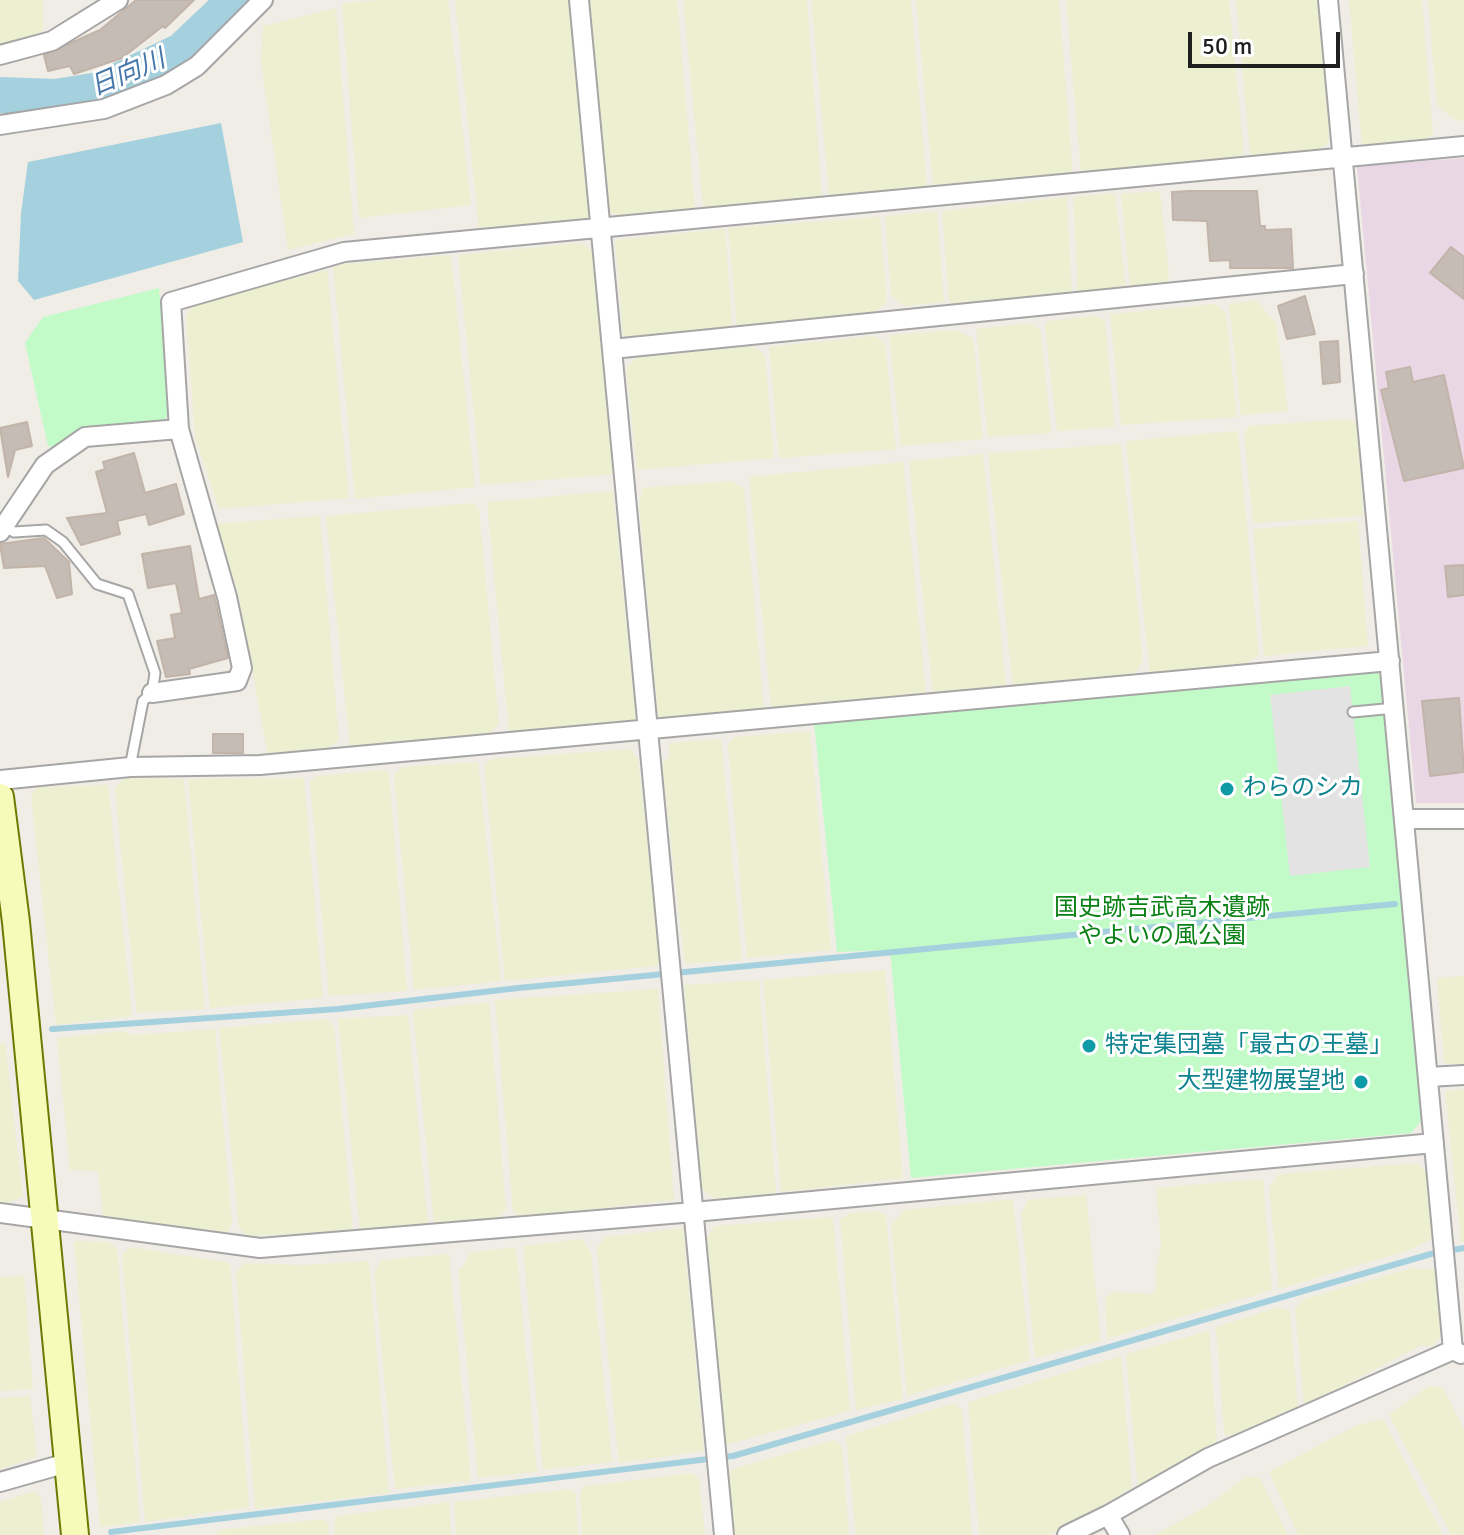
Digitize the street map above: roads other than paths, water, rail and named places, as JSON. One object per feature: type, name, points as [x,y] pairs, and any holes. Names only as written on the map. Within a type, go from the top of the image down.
[{"type":"street","points":[[0,55],[52,41],[118,0]]},
{"type":"street","points":[[0,125],[104,109],[166,85],[197,66],[263,0]]},
{"type":"street","points":[[579,0],[724,1535]]},
{"type":"street","points":[[1067,1535],[1208,1458],[1458,1352],[1434,1143],[1345,156],[1328,0]]},
{"type":"street","points":[[152,693],[237,681],[242,668],[227,597],[179,429],[171,302],[344,252],[1464,146]]},
{"type":"street","points":[[612,349],[1354,274]]},
{"type":"street","points":[[2,530],[45,465],[85,437],[179,429]]},
{"type":"street","points":[[0,780],[130,767],[260,765],[1390,661]]},
{"type":"street","points":[[0,797],[16,922],[75,1535]]},
{"type":"street","points":[[1405,819],[1464,819]]},
{"type":"street","points":[[1428,1077],[1464,1075]]},
{"type":"street","points":[[0,1213],[260,1248],[694,1212],[1434,1143]]},
{"type":"street","points":[[0,1482],[67,1463]]},
{"type":"street","points":[[1108,1515],[1120,1535]]},
{"type":"lane","points":[[2,530],[46,530],[63,542],[97,584],[128,594],[155,673],[152,693],[143,701],[130,767]]},
{"type":"lane","points":[[1353,712],[1395,708]]},
{"type":"water","points":[[221,123],[243,242],[34,300],[18,281],[21,213],[28,162]]},
{"type":"waterway","name":"日向川","points":[[0,95],[56,97],[99,90],[181,51],[235,0]]},
{"type":"waterway","points":[[52,1029],[338,1009],[518,988],[1395,904]]},
{"type":"waterway","points":[[111,1532],[733,1456],[1431,1254],[1464,1248]]},
{"type":"place","name":"わらのシカ","points":[[1227,789]]},
{"type":"place","name":"特定集団墓「最古の王墓」","points":[[1089,1046]]},
{"type":"place","name":"大型建物展望地","points":[[1361,1082]]},
{"type":"park label","name":"国史跡吉武高木遺跡 やよいの風公園","points":[[1162,923]]}]
